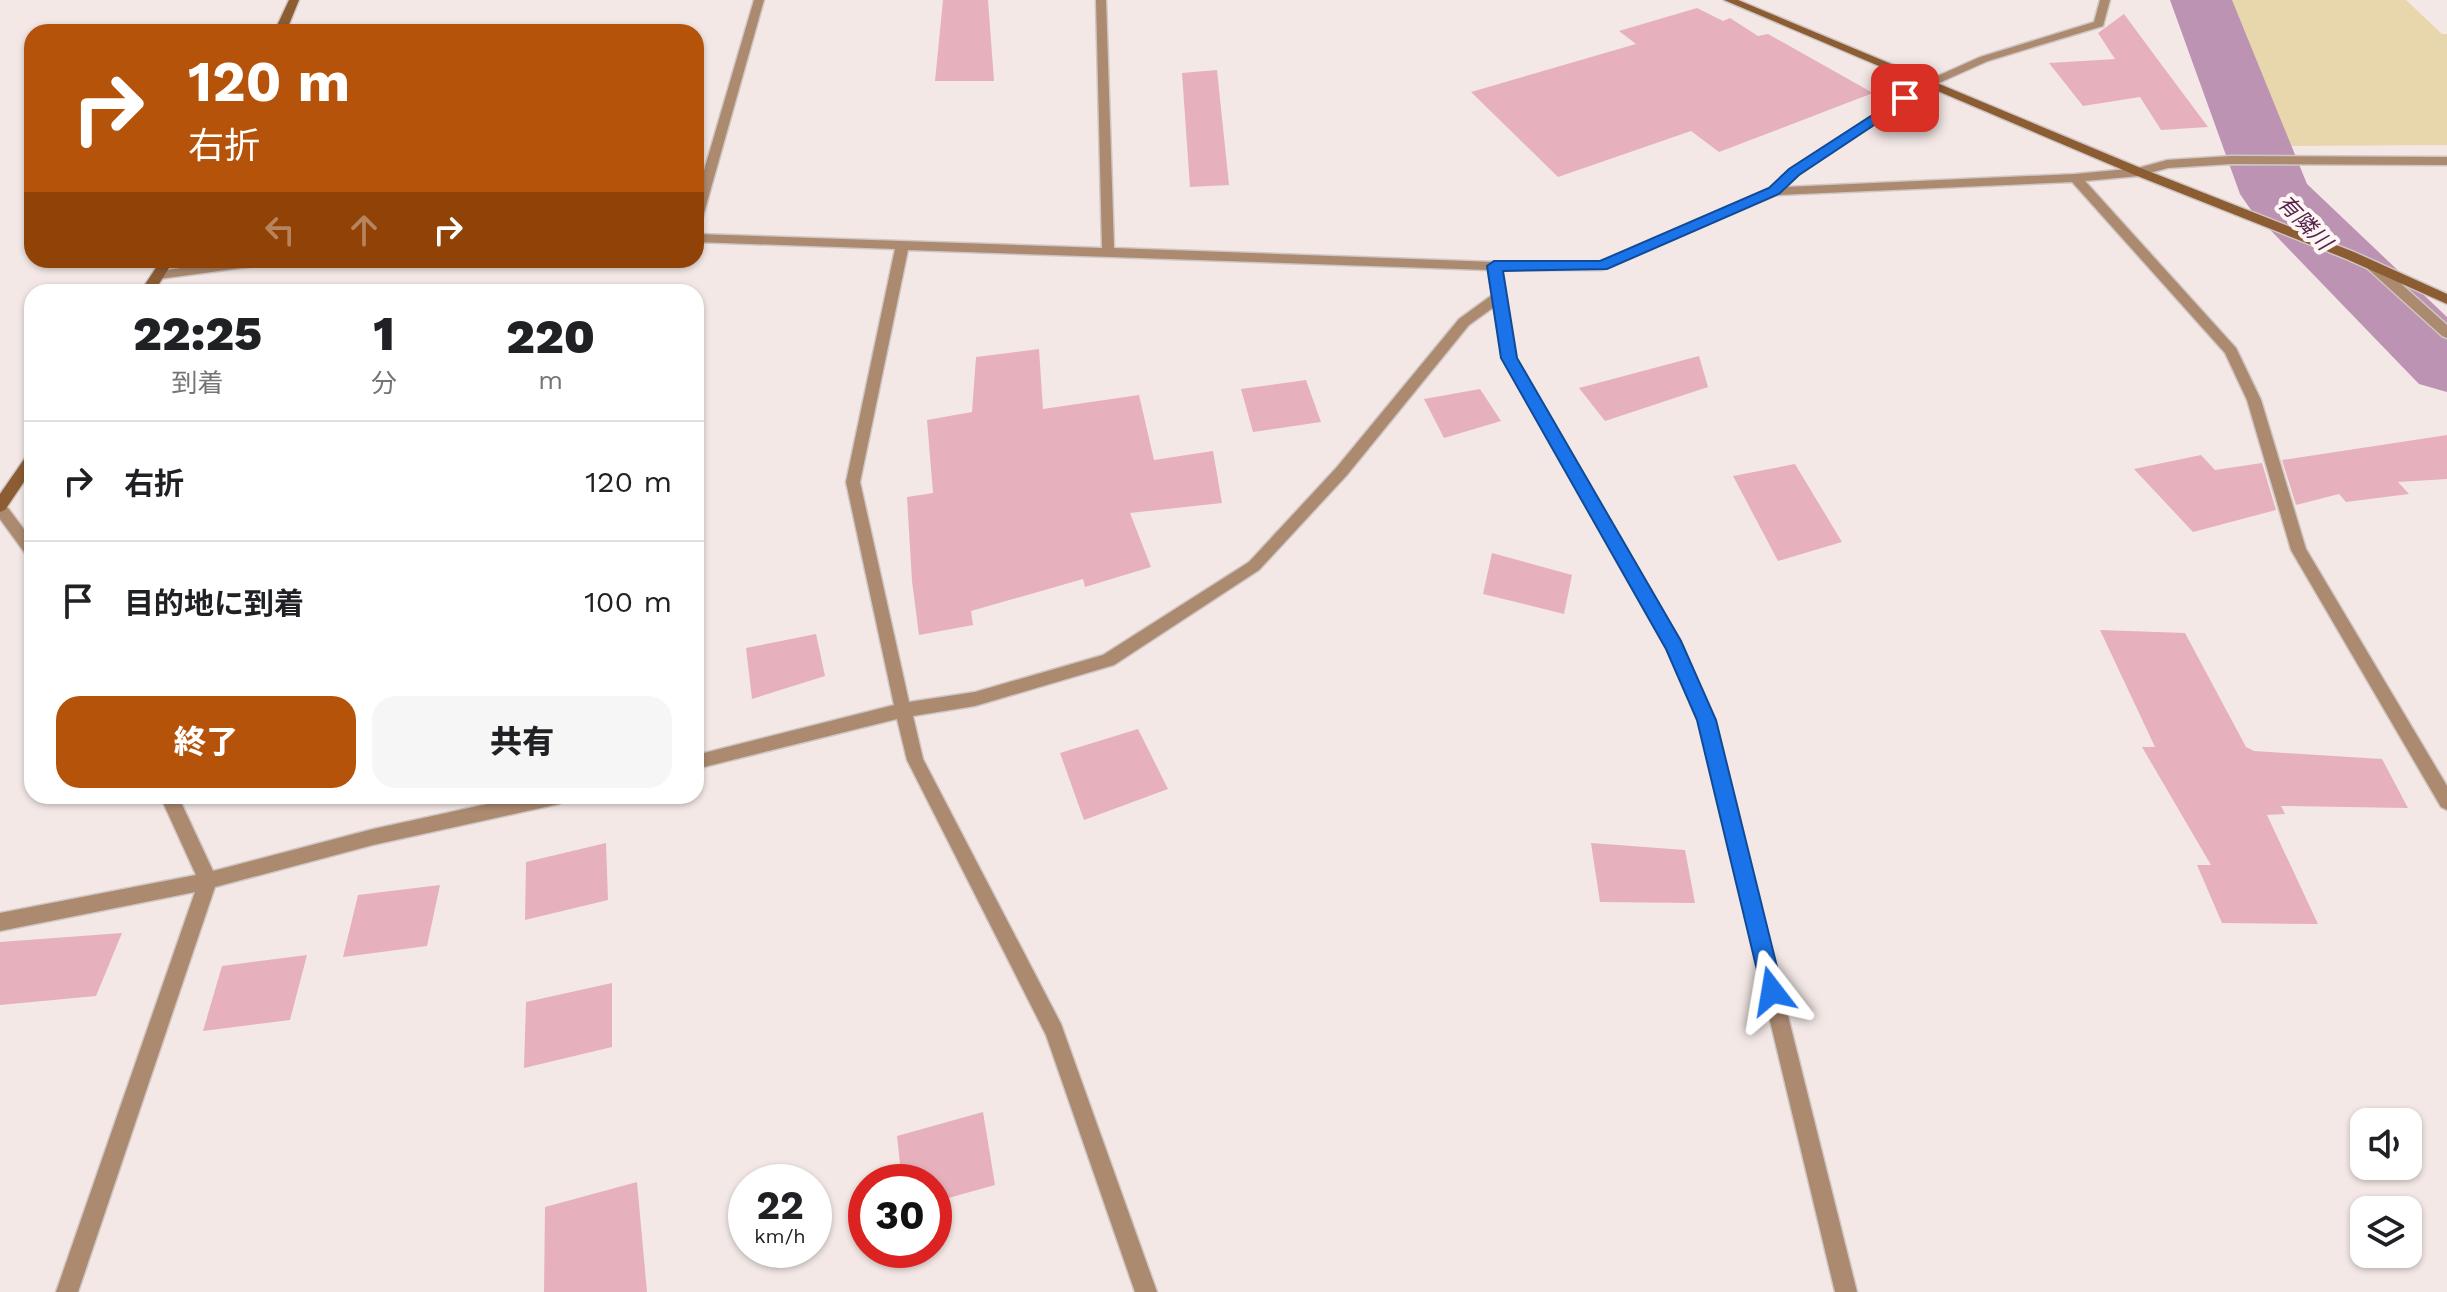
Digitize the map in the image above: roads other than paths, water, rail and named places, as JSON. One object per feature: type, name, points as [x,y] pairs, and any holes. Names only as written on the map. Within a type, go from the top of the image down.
[{"type":"street","points":[[284,24],[294,0]]},
{"type":"street","points":[[704,192],[759,0]]},
{"type":"street","points":[[1101,0],[1108,251]]},
{"type":"street","points":[[1729,0],[2139,172],[2349,255],[2447,299]]},
{"type":"street","points":[[704,238],[902,248],[1108,251],[1494,266],[1602,266],[1774,191],[1794,172],[1928,84],[1984,59],[2099,24],[2105,0]]},
{"type":"street","points":[[1774,191],[2075,178],[2139,172],[2167,164],[2231,160],[2447,161]]},
{"type":"street","points":[[2075,178],[2231,351],[2254,400],[2299,550],[2447,802]]},
{"type":"street","points":[[902,248],[853,482],[903,710],[915,760],[1054,1031],[1146,1292]]},
{"type":"street","points":[[1494,266],[1509,358],[1674,646],[1706,720],[1846,1292]]},
{"type":"street","points":[[2373,266],[2447,333]]},
{"type":"street","points":[[153,284],[163,268]]},
{"type":"street","points":[[159,275],[211,268]]},
{"type":"street","points":[[704,760],[903,710],[975,699],[1108,660],[1254,566],[1342,471],[1464,322],[1499,297]]},
{"type":"street","points":[[24,471],[0,507],[24,541]]},
{"type":"street","points":[[67,1292],[208,881],[173,804]]},
{"type":"street","points":[[0,922],[208,881],[373,837],[523,804]]},
{"type":"waterway","name":"有隣川","points":[[2201,0],[2276,194],[2447,364]]}]
